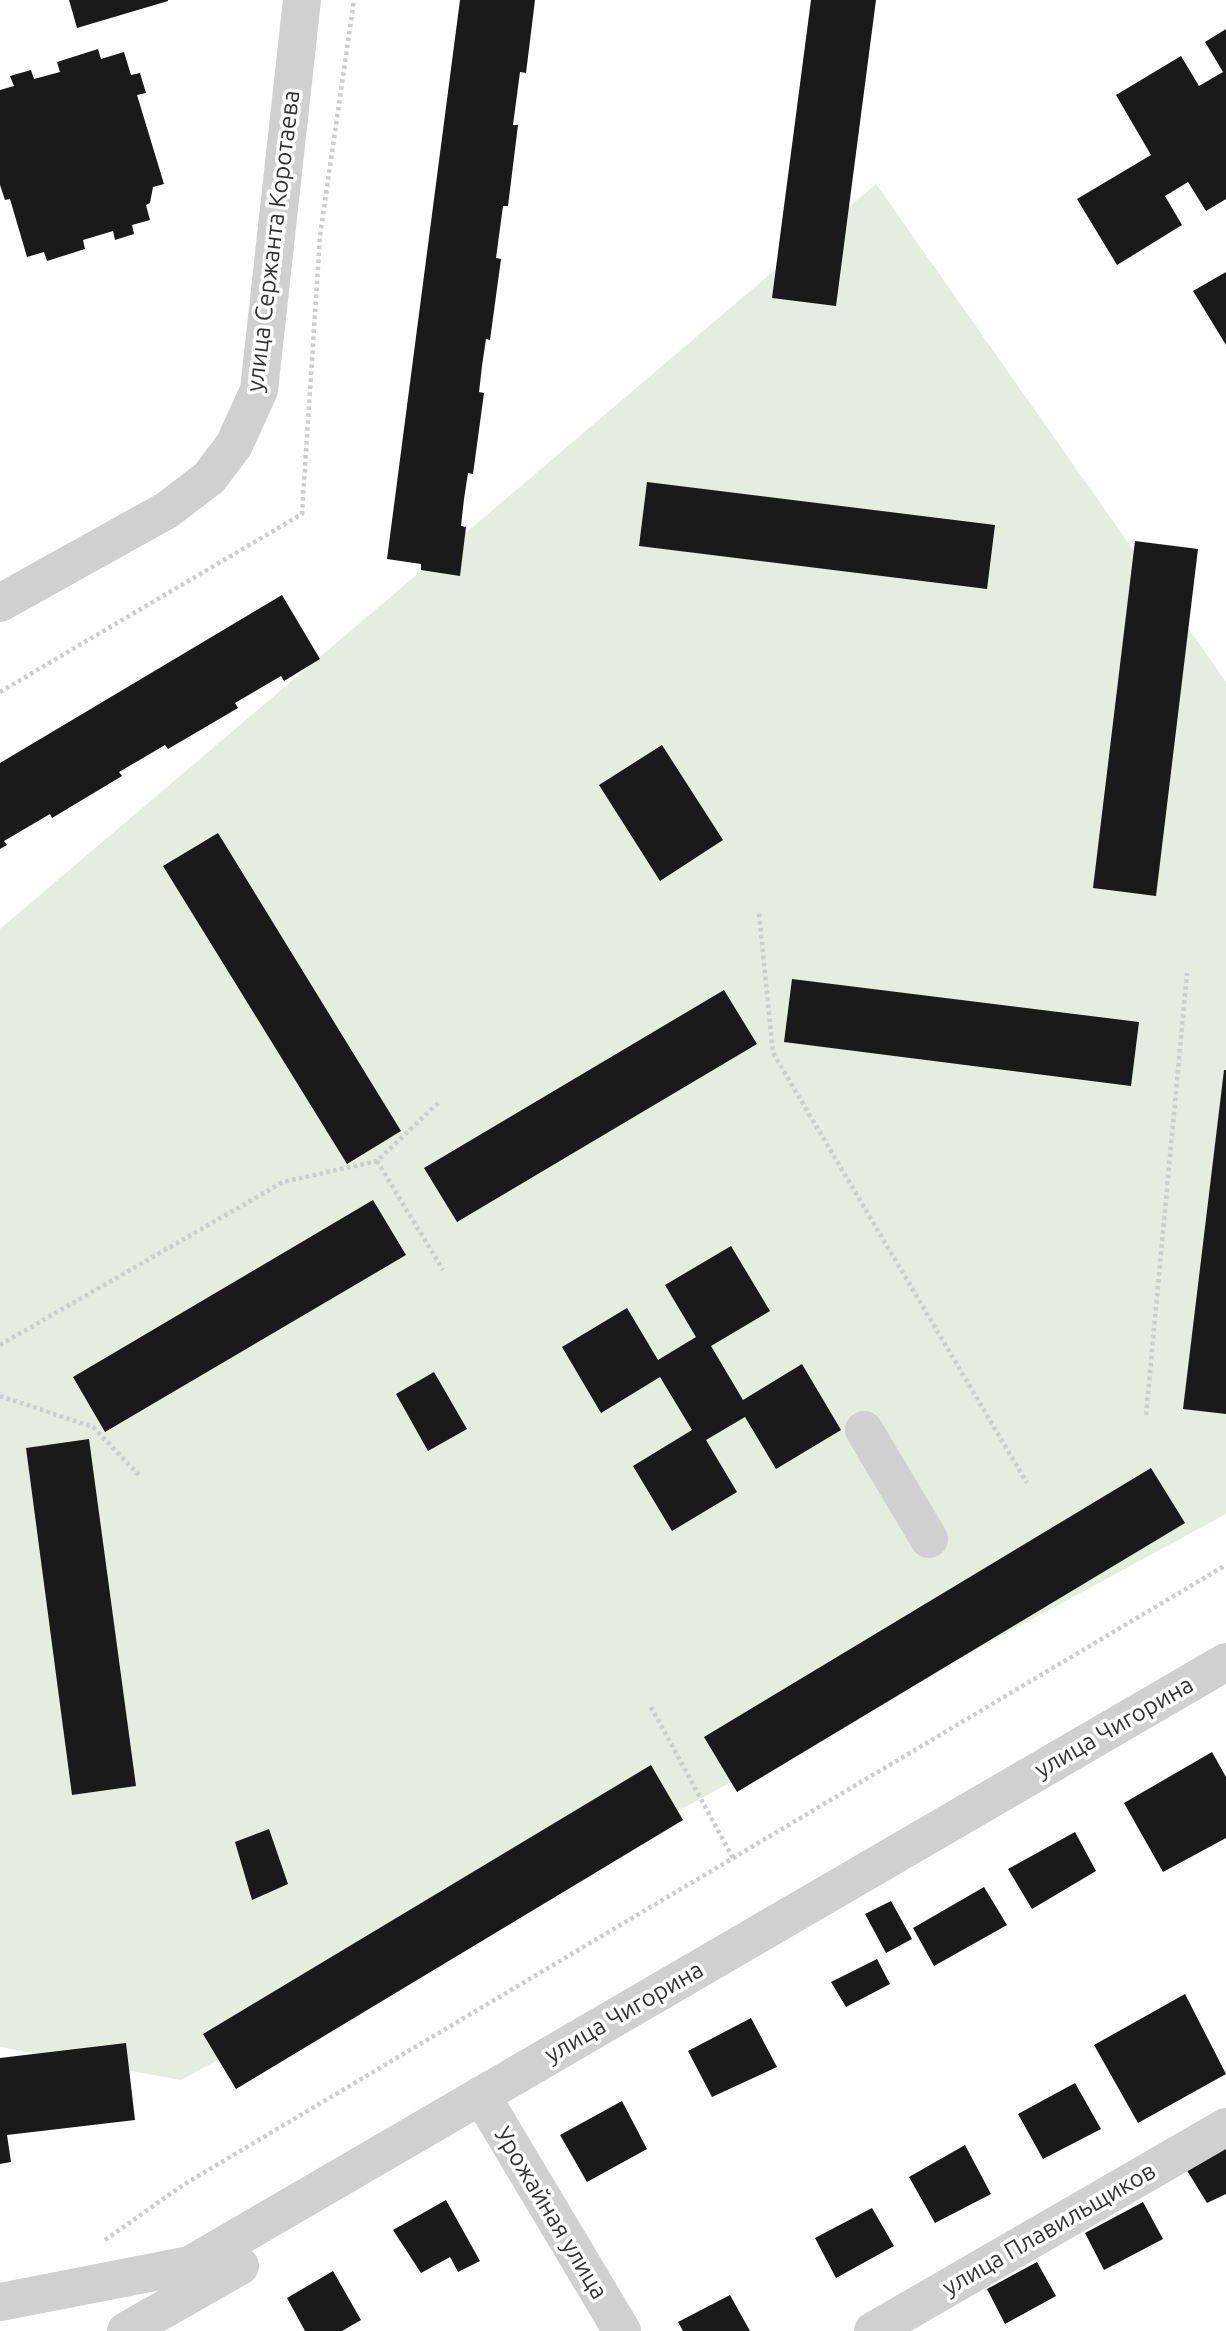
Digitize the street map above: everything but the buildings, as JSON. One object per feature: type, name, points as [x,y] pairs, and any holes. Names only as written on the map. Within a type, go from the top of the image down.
[{"type":"street","name":"улица Сержанта Коротаева","points":[[0,603],[167,510],[209,478],[234,445],[259,390],[302,0]]},
{"type":"street","points":[[864,1430],[929,1539]]},
{"type":"street","name":"улица Чигорина","points":[[0,2302],[190,2265],[1226,1662]]},
{"type":"street","name":"Урожайная улица","points":[[481,2095],[622,2331]]},
{"type":"street","name":"улица Плавильщиков","points":[[873,2331],[1226,2127]]},
{"type":"street","points":[[126,2331],[312,2225]]},
{"type":"path","points":[[759,914],[773,1053],[1027,1483]]},
{"type":"path","points":[[1146,1415],[1187,973]]},
{"type":"path","points":[[0,1345],[283,1182],[377,1161],[438,1103]]},
{"type":"path","points":[[377,1161],[443,1270]]},
{"type":"path","points":[[0,1396],[93,1427],[139,1475]]},
{"type":"path","points":[[99,2244],[183,2185],[1226,1565]]},
{"type":"path","points":[[651,1707],[733,1858]]},
{"type":"shaded area","points":[[876,184],[1226,682],[1226,1514],[181,2080],[0,2047],[0,929]]}]
